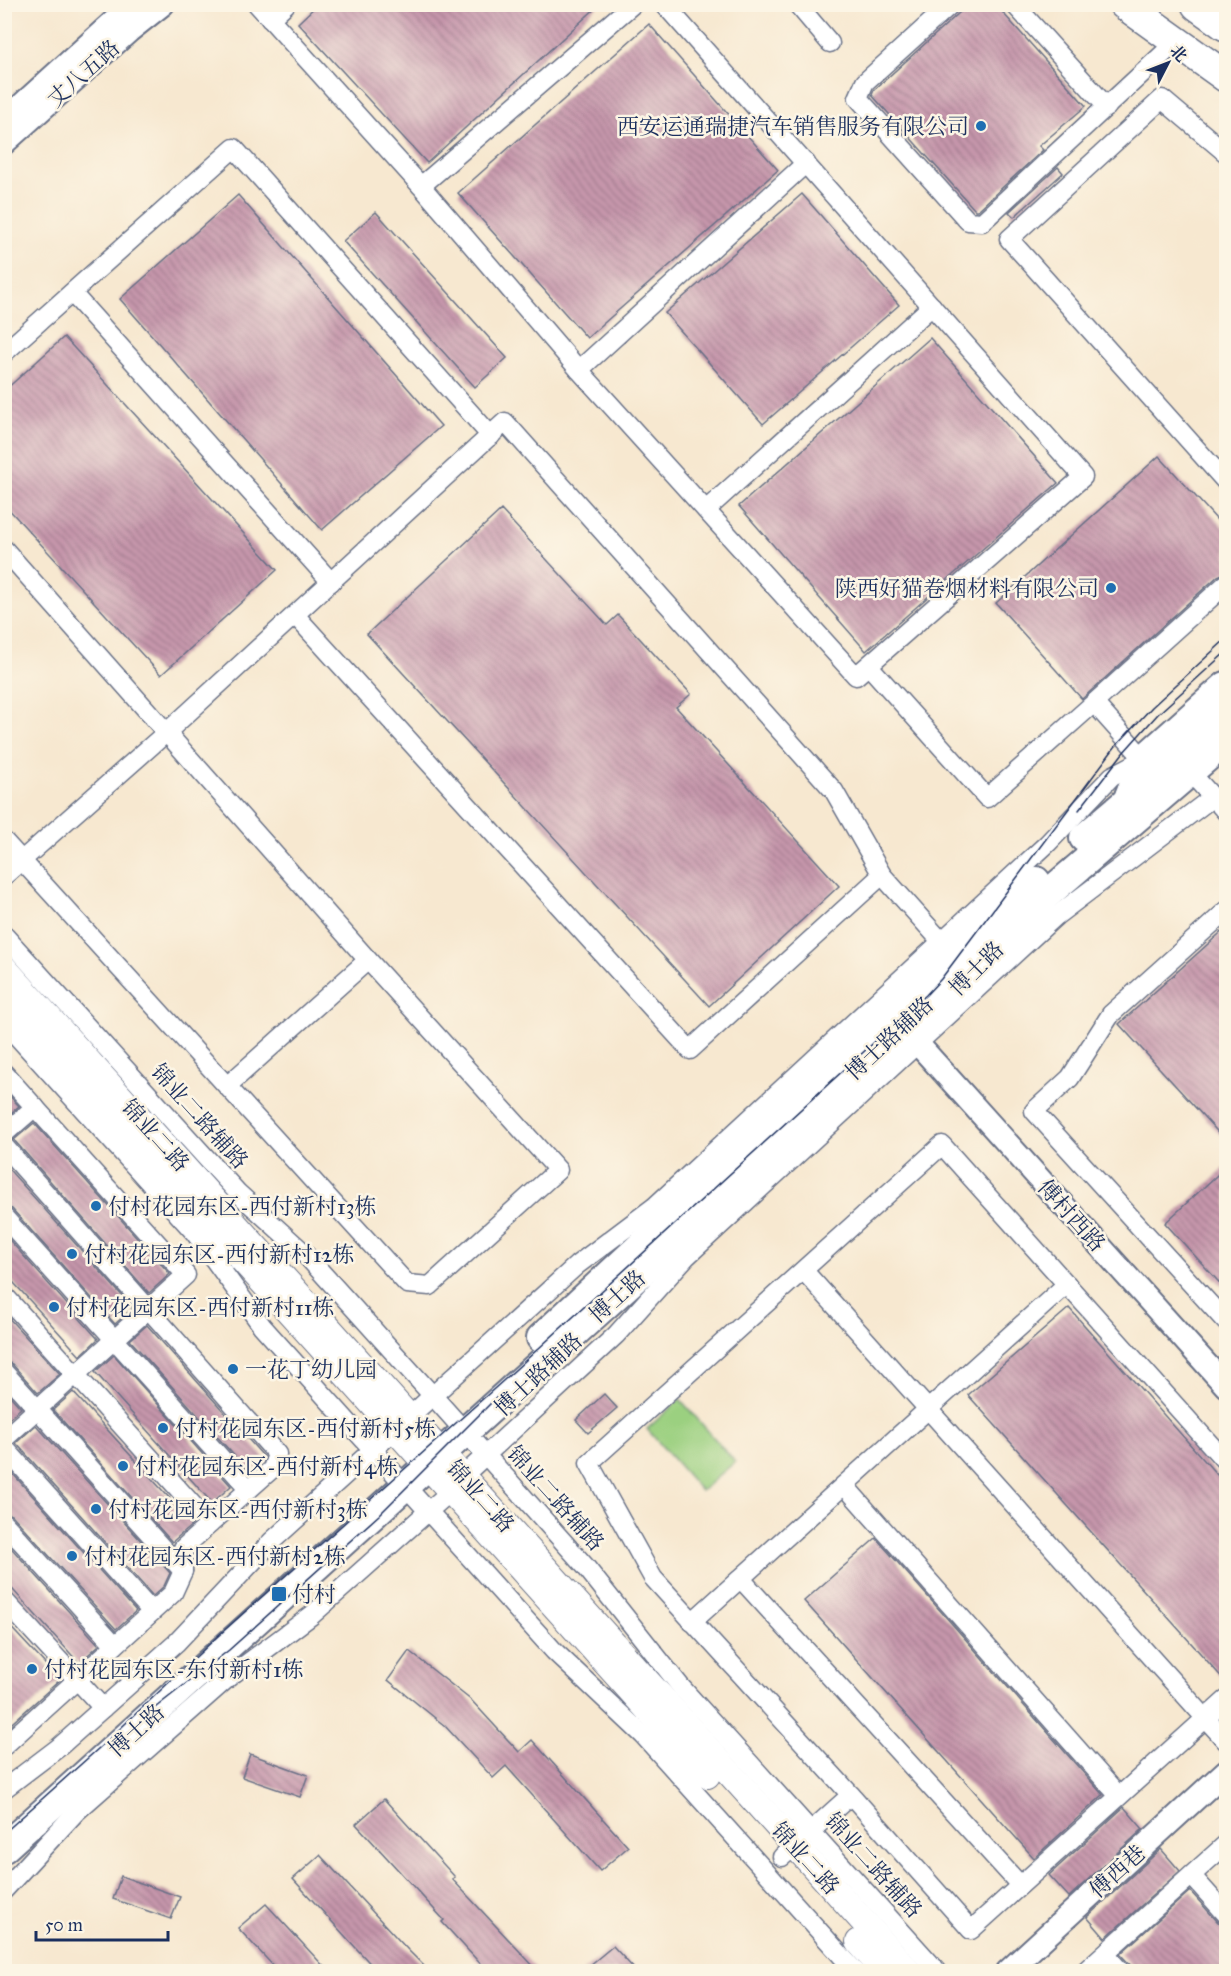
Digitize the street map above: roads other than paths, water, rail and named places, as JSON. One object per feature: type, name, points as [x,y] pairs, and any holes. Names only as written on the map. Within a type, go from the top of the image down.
[{"type":"highway","points":[[1124,4],[1227,77]]},
{"type":"highway","points":[[1198,4],[1227,24]]},
{"type":"main road","points":[[1227,686],[1143,759],[1138,804],[1206,789],[1227,764]]},
{"type":"main road","name":"博士路","points":[[4,1848],[429,1453],[971,975],[1044,897],[1227,717]]},
{"type":"main road","name":"博士路","points":[[459,1426],[948,949],[1138,804],[1227,741]]},
{"type":"main road","name":"锦业二路","points":[[4,968],[402,1424]]},
{"type":"main road","name":"锦业二路","points":[[4,995],[457,1484],[796,1845],[909,1971]]},
{"type":"main road","name":"博士路","points":[[4,1823],[400,1480]]},
{"type":"main road","name":"锦业二路","points":[[796,1845],[885,1971]]},
{"type":"street","name":"丈八五路","points":[[4,121],[133,4]]},
{"type":"street","name":"丈八五路","points":[[4,143],[129,31],[163,4]]},
{"type":"street","points":[[257,4],[421,186],[579,370],[856,676],[1083,477],[664,4]]},
{"type":"street","points":[[270,19],[286,4]]},
{"type":"street","points":[[421,186],[633,4]]},
{"type":"street","points":[[797,4],[830,43]]},
{"type":"street","points":[[951,4],[865,82],[858,98],[968,221],[982,222],[1177,41]]},
{"type":"street","points":[[1014,4],[1107,107]]},
{"type":"street","points":[[1227,153],[1162,99],[1009,239],[1227,482]]},
{"type":"street","points":[[4,353],[234,148],[490,436]]},
{"type":"street","points":[[579,370],[806,163]]},
{"type":"street","points":[[72,293],[331,582]]},
{"type":"street","points":[[706,510],[932,306]]},
{"type":"street","points":[[4,876],[167,732],[505,422],[834,791],[882,875],[948,949]]},
{"type":"street","points":[[4,549],[368,960],[558,1170],[430,1286],[406,1284],[4,842]]},
{"type":"street","points":[[869,666],[987,798],[1227,584]]},
{"type":"street","points":[[295,615],[690,1050],[882,875]]},
{"type":"street","points":[[1094,703],[1143,759]]},
{"type":"street","name":"博士路辅路","points":[[4,1789],[58,1748],[176,1643],[272,1541],[577,1265],[654,1207],[948,949],[1112,776],[1143,759]]},
{"type":"street","points":[[1206,789],[1227,812]]},
{"type":"street","name":"博士路辅路","points":[[4,1890],[77,1811],[229,1677],[312,1615],[457,1484],[616,1335],[686,1257],[1056,916],[1206,789]]},
{"type":"street","points":[[1227,911],[1111,1014],[1070,1078],[1034,1111],[1227,1322]]},
{"type":"street","name":"锦业二路辅路","points":[[4,935],[238,1193],[303,1252],[585,1566],[681,1687],[796,1845],[938,1971]]},
{"type":"street","points":[[227,1086],[368,960]]},
{"type":"street","points":[[4,1022],[195,1233],[262,1326],[373,1450],[554,1651],[643,1735],[856,1971]]},
{"type":"street","name":"傅村西路","points":[[918,1044],[1227,1386]]},
{"type":"street","points":[[4,1073],[186,1275],[4,1439]]},
{"type":"street","points":[[4,1134],[35,1107]]},
{"type":"street","points":[[1227,1462],[942,1145],[589,1463],[653,1578],[971,1930],[1227,1700]]},
{"type":"street","points":[[4,1146],[277,1454],[272,1469],[183,1548],[183,1571],[173,1593],[4,1746]]},
{"type":"street","points":[[4,1217],[249,1489]]},
{"type":"street","points":[[804,1271],[1227,1741]]},
{"type":"street","points":[[692,1622],[1067,1284]]},
{"type":"street","points":[[4,1295],[210,1524]]},
{"type":"street","points":[[4,1372],[183,1571]]},
{"type":"street","points":[[4,1447],[152,1612]]},
{"type":"street","points":[[844,1485],[1119,1796]]},
{"type":"street","points":[[4,1522],[115,1645]]},
{"type":"street","points":[[741,1579],[1020,1886]]},
{"type":"street","points":[[4,1600],[103,1708]]},
{"type":"street","name":"傅西巷","points":[[1006,1971],[1227,1772]]},
{"type":"street","points":[[796,1845],[851,1795]]},
{"type":"street","points":[[1084,1971],[1227,1844]]},
{"type":"street","points":[[1192,1876],[1227,1914]]},
{"type":"street","points":[[1105,1953],[1120,1971]]},
{"type":"tram line","points":[[4,1833],[926,995],[941,979],[1115,747],[1152,707],[1226,639]]},
{"type":"tram line","points":[[1079,810],[1123,753],[1158,714],[1226,652]]},
{"type":"tram line","points":[[142,1718],[229,1650],[379,1515],[502,1392]]},
{"type":"place","name":"西安运通瑞捷汽车销售服务有限公司","points":[[981,126]]},
{"type":"place","name":"陕西好猫卷烟材料有限公司","points":[[1111,588]]},
{"type":"place","name":"付村花园东区-西付新村13栋","points":[[96,1206]]},
{"type":"place","name":"付村花园东区-西付新村12栋","points":[[72,1254]]},
{"type":"place","name":"付村花园东区-西付新村11栋","points":[[54,1307]]},
{"type":"place","name":"一花丁幼儿园","points":[[233,1369]]},
{"type":"place","name":"付村花园东区-西付新村5栋","points":[[163,1428]]},
{"type":"place","name":"付村花园东区-西付新村4栋","points":[[123,1466]]},
{"type":"place","name":"付村花园东区-西付新村3栋","points":[[96,1509]]},
{"type":"place","name":"付村花园东区-西付新村2栋","points":[[72,1556]]},
{"type":"place","name":"付村","points":[[279,1594]]},
{"type":"place","name":"付村花园东区-东付新村1栋","points":[[32,1669]]}]
